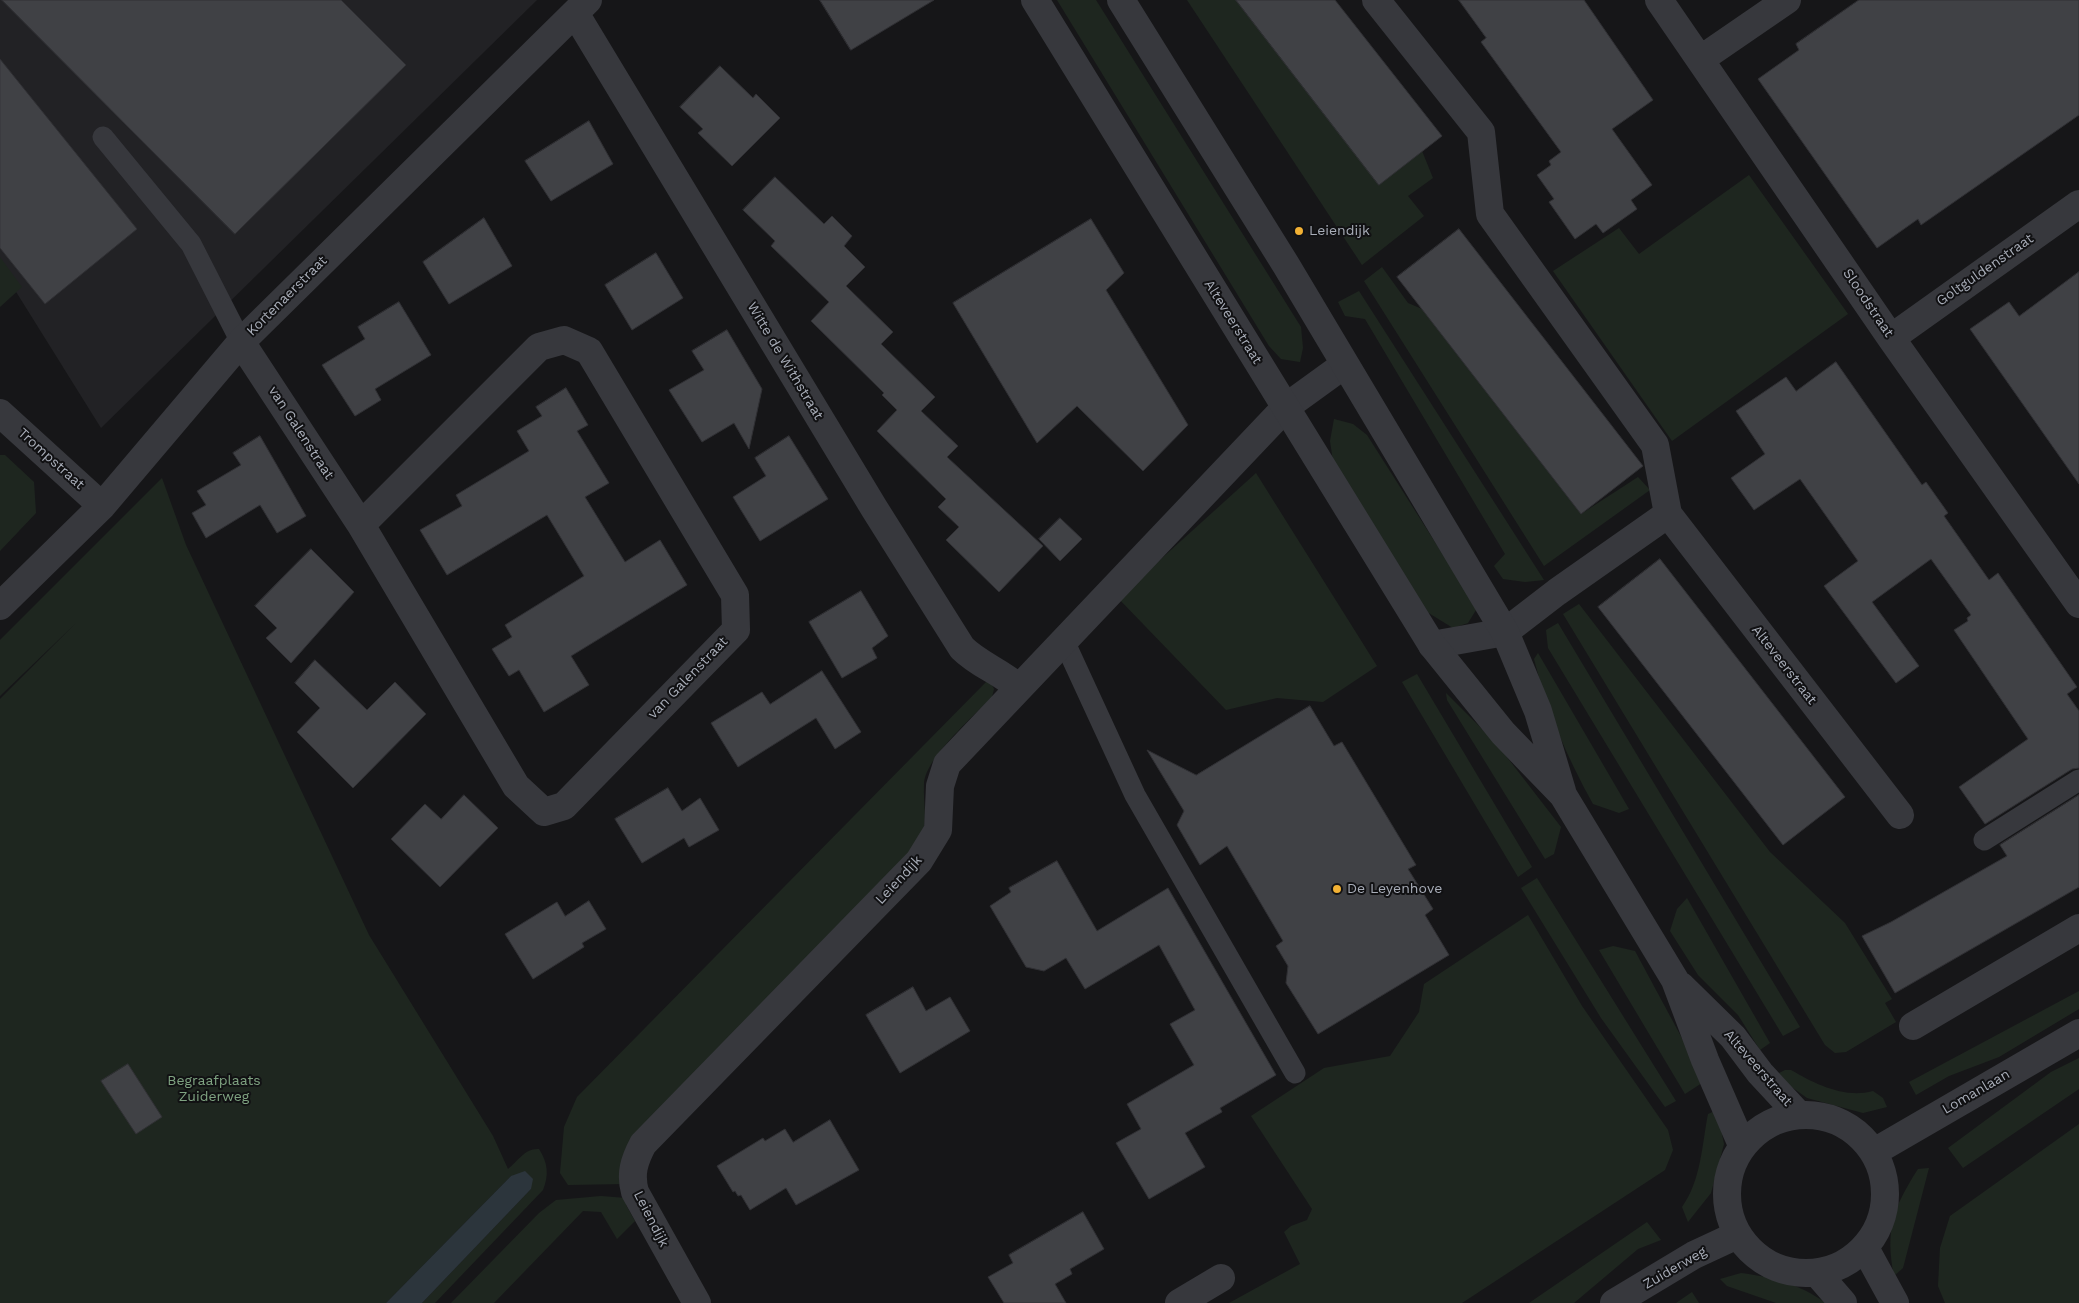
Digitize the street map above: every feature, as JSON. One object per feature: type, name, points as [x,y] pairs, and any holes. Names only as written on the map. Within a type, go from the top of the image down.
[{"type":"street","name":"Alteveerstraat","points":[[1034,0],[1432,645],[1503,733],[1563,795],[1675,980],[1705,1060],[1742,1146]]},
{"type":"street","name":"Alteveerstraat","points":[[1121,0],[1286,265],[1505,632],[1538,711],[1563,795]]},
{"type":"street","name":"Alteveerstraat","points":[[1376,0],[1481,132],[1490,214],[1655,445],[1668,514],[1900,815]]},
{"type":"street","name":"Sloodstraat","points":[[1659,0],[1891,338],[2079,604]]},
{"type":"street","points":[[1701,59],[1787,0]]},
{"type":"street","name":"Kortenaerstraat","points":[[0,606],[102,506],[241,342],[581,6]]},
{"type":"street","name":"Witte de Withstraat","points":[[581,6],[874,508],[962,648],[973,659],[1004,675],[1019,688]]},
{"type":"street","name":"Goltguldenstraat","points":[[1891,338],[2079,204]]},
{"type":"street","name":"van Galenstraat","points":[[241,342],[361,525],[516,786],[544,812],[564,806],[736,630],[735,596],[730,587],[589,351],[564,340],[539,347],[361,525]]},
{"type":"street","name":"Leiendijk","points":[[698,1303],[641,1206],[635,1192],[632,1180],[633,1169],[642,1144],[920,861],[938,830],[940,786],[946,764],[1286,407],[1344,365]]},
{"type":"street","name":"Trompstraat","points":[[0,413],[102,506]]},
{"type":"street","points":[[1432,645],[1505,632],[1557,592],[1668,514]]},
{"type":"street","points":[[1913,1026],[2079,928]]},
{"type":"street","name":"Alteveerstraat","points":[[1675,980],[1733,1037],[1760,1073],[1798,1114]]},
{"type":"street","name":"Lomanlaan","points":[[1874,1152],[2079,1033]]},
{"type":"street","points":[[1798,1114],[1832,1117],[1862,1136],[1874,1152],[1886,1193],[1881,1222],[1865,1248],[1843,1264],[1817,1273],[1786,1271],[1758,1258],[1737,1235],[1727,1205],[1728,1174],[1742,1146],[1767,1124],[1798,1114]]},
{"type":"street","name":"Zuiderweg","points":[[1614,1303],[1694,1255],[1737,1235]]},
{"type":"street","points":[[1865,1248],[1895,1303]]},
{"type":"street","points":[[1817,1273],[1843,1303]]},
{"type":"street","points":[[1179,1303],[1221,1278]]},
{"type":"lane","points":[[103,137],[191,244],[241,342]]},
{"type":"lane","points":[[1064,641],[1135,795],[1295,1073]]},
{"type":"lane","points":[[1984,840],[2079,780]]},
{"type":"shaded area","points":[[0,0],[537,0],[101,428],[0,266]]},
{"type":"shaded area","points":[[525,1171],[533,1179],[531,1189],[422,1303],[386,1303],[511,1176]]},
{"type":"green space","points":[[1057,0],[1096,0],[1301,327],[1303,348],[1300,362],[1281,359],[1269,346]]},
{"type":"green space","points":[[1187,0],[1236,0],[1379,184],[1422,151],[1433,178],[1408,196],[1424,216],[1362,265]]},
{"type":"green space","points":[[1749,175],[1848,314],[1672,441],[1553,271],[1619,228],[1639,254]]},
{"type":"green space","points":[[0,257],[22,287],[0,307]]},
{"type":"green space","points":[[1382,267],[1408,303],[1422,309],[1581,514],[1638,477],[1650,490],[1544,566],[1364,281]]},
{"type":"green space","points":[[1359,291],[1544,580],[1525,582],[1503,579],[1494,566],[1505,554],[1365,319],[1345,316],[1338,302]]},
{"type":"green space","points":[[1334,419],[1353,424],[1367,435],[1466,591],[1476,610],[1468,623],[1453,628],[1427,612],[1333,461],[1330,441]]},
{"type":"green space","points":[[0,455],[5,455],[34,482],[36,513],[0,551]]},
{"type":"green space","points":[[1256,473],[1377,666],[1323,702],[1277,698],[1226,710],[1118,598]]},
{"type":"green space","name":"Begraafplaats Zuiderweg","points":[[162,478],[186,545],[369,935],[493,1136],[508,1169],[522,1156],[534,1149],[539,1149],[546,1164],[547,1174],[543,1190],[435,1303],[422,1303],[531,1189],[511,1176],[386,1303],[0,1303],[0,699],[76,623],[0,696],[0,640]]},
{"type":"green space","points":[[1579,604],[1770,852],[1845,923],[1892,999],[1885,1003],[1896,1022],[1846,1052],[1835,1053],[1825,1045],[1563,614]]},
{"type":"green space","points":[[1558,623],[1800,1027],[1783,1036],[1548,648],[1546,630]]},
{"type":"green space","points":[[1538,653],[1629,809],[1619,813],[1593,804],[1566,751],[1552,715],[1534,659]]},
{"type":"green space","points":[[1417,674],[1532,867],[1518,877],[1402,682]]},
{"type":"green space","points":[[989,679],[994,689],[992,697],[941,750],[926,774],[924,784],[925,821],[919,845],[624,1184],[568,1185],[560,1173],[564,1127],[577,1097]]},
{"type":"green space","points":[[1446,693],[1496,743],[1561,827],[1554,854],[1545,859],[1447,700]]},
{"type":"green space","points":[[1537,878],[1676,1101],[1665,1107],[1601,1018],[1521,888]]},
{"type":"green space","points":[[1687,898],[1770,1043],[1760,1050],[1738,1015],[1698,975],[1670,931],[1677,909]]},
{"type":"green space","points":[[1528,915],[1582,1006],[1668,1130],[1673,1150],[1665,1170],[1462,1303],[1229,1303],[1300,1264],[1284,1232],[1291,1226],[1307,1220],[1312,1209],[1251,1116],[1324,1068],[1390,1056],[1419,1012],[1424,984]]},
{"type":"green space","points":[[1613,946],[1635,951],[1705,1081],[1685,1094],[1599,950]]},
{"type":"green space","points":[[2079,991],[2079,1009],[1999,1057],[1949,1076],[1916,1095],[1909,1082]]},
{"type":"green space","points":[[2079,1058],[2079,1089],[1963,1168],[1948,1148],[2051,1072]]},
{"type":"green space","points":[[1785,1070],[1791,1070],[1820,1085],[1841,1092],[1862,1093],[1873,1091],[1883,1098],[1887,1107],[1863,1113],[1807,1098],[1775,1075]]},
{"type":"green space","points":[[1717,1110],[1724,1144],[1711,1193],[1688,1222],[1682,1207],[1697,1174],[1708,1114]]},
{"type":"green space","points":[[2079,1124],[2079,1303],[1945,1303],[1938,1286],[1940,1248],[1950,1216]]},
{"type":"green space","points":[[1929,1168],[1903,1268],[1894,1276],[1890,1245],[1893,1220],[1902,1196],[1918,1169]]},
{"type":"green space","points":[[601,1196],[626,1198],[626,1205],[635,1221],[617,1239],[601,1212],[583,1211],[494,1303],[451,1303],[539,1213],[556,1200]]},
{"type":"green space","points":[[1647,1222],[1661,1240],[1638,1249],[1574,1303],[1529,1303]]},
{"type":"green space","points":[[1741,1273],[1785,1282],[1816,1296],[1826,1303],[1776,1303],[1727,1286],[1720,1279]]},
{"type":"green space","points":[[1692,1292],[1699,1303],[1676,1303]]},
{"type":"building","points":[[2,0],[341,0],[406,65],[235,234]]},
{"type":"building","points":[[820,0],[934,0],[851,50]]},
{"type":"building","points":[[1236,0],[1335,0],[1442,136],[1379,185]]},
{"type":"building","points":[[1459,0],[1584,0],[1653,100],[1612,129],[1652,185],[1631,200],[1637,209],[1603,233],[1596,224],[1575,239],[1549,202],[1554,199],[1537,175],[1551,165],[1549,161],[1561,152],[1481,42],[1486,38]]},
{"type":"building","points":[[1859,0],[2079,0],[2079,115],[1921,225],[1918,219],[1877,248],[1758,79],[1799,50],[1796,44]]},
{"type":"building","points":[[0,59],[137,229],[45,304],[0,248]]},
{"type":"building","points":[[720,66],[753,98],[756,94],[780,118],[732,166],[698,133],[703,129],[680,107]]},
{"type":"building","points":[[589,121],[613,164],[551,201],[525,161]]},
{"type":"building","points":[[775,177],[824,224],[832,216],[852,236],[844,246],[865,267],[846,286],[893,332],[881,344],[935,397],[921,411],[958,446],[947,457],[1043,546],[999,592],[946,540],[959,527],[938,507],[946,499],[877,431],[897,410],[882,395],[884,393],[811,321],[829,302],[771,246],[775,241],[743,210]]},
{"type":"building","points":[[484,218],[512,266],[449,304],[423,262]]},
{"type":"building","points":[[1091,219],[1124,273],[1106,290],[1188,425],[1143,471],[1077,406],[1037,443],[953,303]]},
{"type":"building","points":[[1459,229],[1643,466],[1581,514],[1397,277]]},
{"type":"building","points":[[656,253],[683,298],[632,330],[605,285]]},
{"type":"building","points":[[2079,272],[2079,484],[1970,329],[2009,302],[2019,316]]},
{"type":"building","points":[[399,302],[431,355],[375,389],[381,400],[355,416],[322,365],[365,339],[358,327]]},
{"type":"building","points":[[727,330],[762,389],[749,449],[734,423],[702,442],[669,390],[704,370],[692,351]]},
{"type":"building","points":[[1836,362],[1922,485],[1926,482],[1948,513],[1944,516],[1989,580],[1998,573],[2077,687],[2067,694],[2079,711],[2079,768],[2072,769],[1985,824],[1959,787],[2028,739],[1954,630],[1968,621],[1967,618],[1971,615],[1931,559],[1872,602],[1919,666],[1896,683],[1824,586],[1858,561],[1800,479],[1754,510],[1731,478],[1765,454],[1736,411],[1786,377],[1796,391]]},
{"type":"building","points":[[566,388],[588,425],[577,431],[609,483],[585,497],[625,562],[660,540],[687,585],[571,656],[589,685],[544,712],[519,670],[509,676],[492,649],[512,637],[505,625],[584,576],[547,515],[447,575],[420,530],[462,506],[456,495],[529,451],[517,431],[542,416],[536,407]]},
{"type":"building","points":[[260,436],[306,516],[277,533],[260,505],[206,538],[192,513],[206,505],[197,491],[241,465],[233,453]]},
{"type":"building","points":[[789,436],[828,499],[760,541],[733,497],[766,476],[755,458]]},
{"type":"building","points":[[1060,518],[1082,539],[1060,561],[1039,539]]},
{"type":"building","points":[[311,549],[354,592],[291,663],[266,638],[277,628],[255,606]]},
{"type":"building","points":[[1660,559],[1845,797],[1783,845],[1598,607]]},
{"type":"building","points":[[861,591],[888,636],[872,648],[877,658],[842,678],[809,622]]},
{"type":"building","points":[[315,660],[367,710],[395,682],[426,714],[353,788],[297,732],[320,708],[295,683]]},
{"type":"building","points":[[822,671],[861,732],[835,749],[816,718],[738,767],[711,723],[762,692],[770,704]]},
{"type":"building","name":"De Leyenhove","points":[[1310,706],[1334,746],[1342,742],[1416,865],[1408,869],[1433,909],[1425,915],[1449,955],[1318,1034],[1286,983],[1288,966],[1276,946],[1283,941],[1227,846],[1200,865],[1177,825],[1184,811],[1147,750],[1196,775]]},
{"type":"building","points":[[668,788],[682,811],[700,798],[719,830],[689,847],[684,838],[642,863],[615,819]]},
{"type":"building","points":[[464,795],[498,828],[440,887],[391,839],[425,804],[441,819]]},
{"type":"building","points":[[2079,795],[2079,887],[1895,993],[1862,936],[1891,922],[2007,856],[2000,845]]},
{"type":"building","points":[[1057,861],[1097,931],[1168,888],[1276,1075],[1220,1108],[1222,1112],[1185,1133],[1205,1167],[1149,1199],[1116,1143],[1141,1129],[1127,1104],[1194,1065],[1170,1024],[1195,1010],[1159,945],[1085,989],[1066,958],[1044,971],[1026,967],[990,906],[1011,892],[1009,888]]},
{"type":"building","points":[[589,901],[606,929],[582,943],[584,947],[533,979],[505,934],[557,902],[565,916]]},
{"type":"building","points":[[913,987],[926,1011],[950,997],[970,1031],[900,1073],[866,1015]]},
{"type":"building","points":[[128,1064],[162,1117],[136,1134],[101,1081]]},
{"type":"building","points":[[830,1120],[859,1170],[796,1205],[786,1188],[750,1210],[741,1195],[738,1196],[735,1191],[733,1192],[717,1166],[763,1138],[765,1141],[785,1129],[793,1142]]},
{"type":"building","points":[[1083,1212],[1104,1249],[1070,1269],[1072,1274],[1055,1284],[1066,1303],[1004,1303],[988,1277],[1013,1263],[1009,1255]]},
{"type":"place","name":"Leiendijk","points":[[1299,231]]},
{"type":"place","name":"De Leyenhove","points":[[1337,889]]}]
